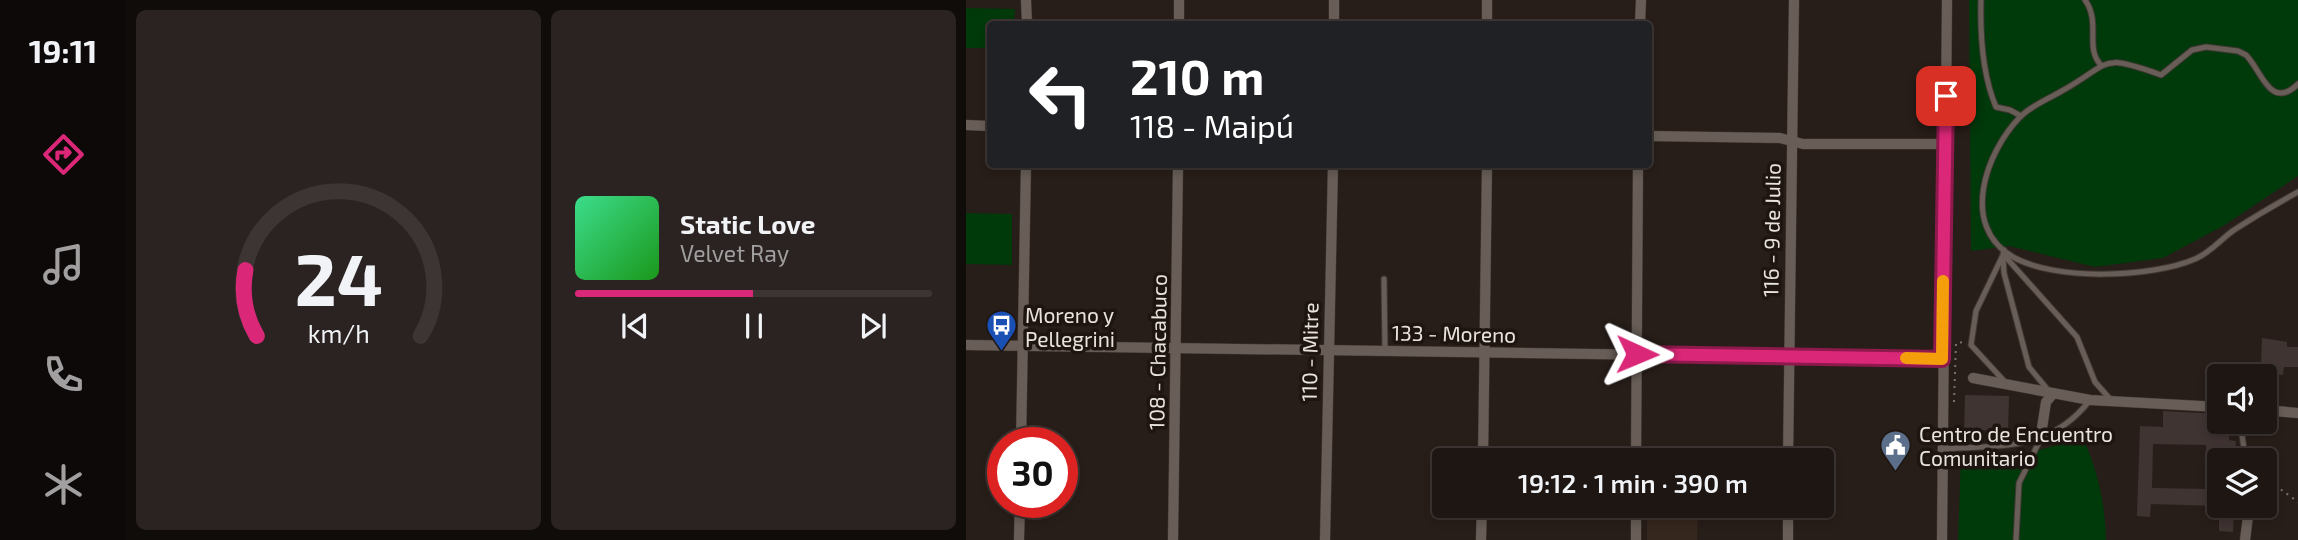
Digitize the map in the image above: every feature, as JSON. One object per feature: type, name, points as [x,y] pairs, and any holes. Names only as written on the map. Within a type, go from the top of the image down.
[{"type":"street","points":[[1027,0],[1027,21]]},
{"type":"street","points":[[1179,0],[1179,21]]},
{"type":"street","points":[[1334,0],[1334,21]]},
{"type":"street","points":[[1487,0],[1487,21]]},
{"type":"street","points":[[1640,21],[1641,0]]},
{"type":"street","name":"116 - 9 de Julio","points":[[1788,448],[1794,0]]},
{"type":"street","points":[[1942,540],[1947,0]]},
{"type":"street","points":[[966,125],[987,126]]},
{"type":"street","points":[[1652,136],[1780,138],[1803,144],[1946,144]]},
{"type":"street","points":[[1021,427],[1026,168]]},
{"type":"street","name":"108 - Chacabuco","points":[[1173,540],[1178,168]]},
{"type":"street","name":"110 - Mitre","points":[[1325,540],[1333,168]]},
{"type":"street","points":[[1483,448],[1487,168]]},
{"type":"street","points":[[1636,448],[1638,168]]},
{"type":"street","name":"133 - Moreno","points":[[966,345],[1942,359]]},
{"type":"street","points":[[1973,378],[2052,395],[2090,400],[2207,406]]},
{"type":"street","points":[[2041,434],[2046,402],[2052,395]]},
{"type":"street","points":[[2277,411],[2298,413]]},
{"type":"street","points":[[1019,540],[1020,518]]},
{"type":"street","points":[[1481,540],[1482,518]]},
{"type":"street","points":[[1636,518],[1636,540]]},
{"type":"street","points":[[1788,518],[1788,540]]},
{"type":"street","points":[[2245,540],[2248,518]]},
{"type":"lane","points":[[1980,0],[1980,24],[1988,86],[1996,107],[2021,116]]},
{"type":"lane","points":[[2085,0],[2094,22],[2092,50],[2101,64]]},
{"type":"lane","points":[[2113,402],[2095,382],[2077,337],[2003,252],[1987,228],[1982,189],[1996,151],[2021,116],[2101,64],[2122,61],[2161,75],[2192,50],[2206,47],[2238,51],[2246,55],[2271,90],[2278,93],[2287,93],[2298,84]]},
{"type":"lane","points":[[2003,252],[2021,260],[2089,275],[2166,267],[2202,256],[2231,232],[2298,192]]},
{"type":"lane","points":[[2003,252],[1976,311],[1971,345],[2006,383]]},
{"type":"lane","points":[[2003,252],[2004,273],[2029,367],[2052,395]]},
{"type":"lane","points":[[1384,279],[1385,351]]},
{"type":"lane","points":[[1942,449],[2019,445],[2063,426],[2090,400]]},
{"type":"lane","points":[[2016,540],[2019,483],[2041,434]]},
{"type":"path","points":[[2277,487],[2298,502]]},
{"type":"shaded area","points":[[1647,518],[1698,518],[1697,540],[1647,540]]},
{"type":"green space","points":[[1969,0],[2298,0],[2298,176],[2225,225],[2163,258],[2095,267],[2009,246],[1971,251]]},
{"type":"green space","points":[[966,8],[1015,9],[1014,21],[987,21],[987,48],[966,48]]},
{"type":"green space","points":[[966,213],[1012,214],[1012,265],[966,264]]},
{"type":"green space","points":[[2083,438],[2100,488],[2106,540],[1958,540],[1961,456],[2032,452]]},
{"type":"building","points":[[2262,338],[2287,342],[2287,347],[2298,347],[2298,367],[2284,367],[2283,375],[2277,375],[2277,364],[2261,364]]},
{"type":"building","points":[[1965,395],[2009,396],[2008,431],[1980,430],[1980,435],[1964,435]]},
{"type":"building","points":[[2163,411],[2207,413],[2207,434],[2229,434],[2229,440],[2236,441],[2236,448],[2207,448],[2207,506],[2151,504],[2150,517],[2137,516],[2140,426],[2163,427]],"holes":[[[2153,444],[2206,445],[2205,489],[2152,488]]]},
{"type":"building","points":[[2219,518],[2234,518],[2233,532],[2219,531]]},
{"type":"slow traffic","points":[[1906,358],[1942,359],[1943,281]]},
{"type":"place","name":"Moreno y Pellegrini","points":[[1002,353]]},
{"type":"place","name":"Centro de Encuentro Comunitario","points":[[1896,472]]},
{"type":"route","points":[[1637,354],[1942,359],[1946,96]]}]
